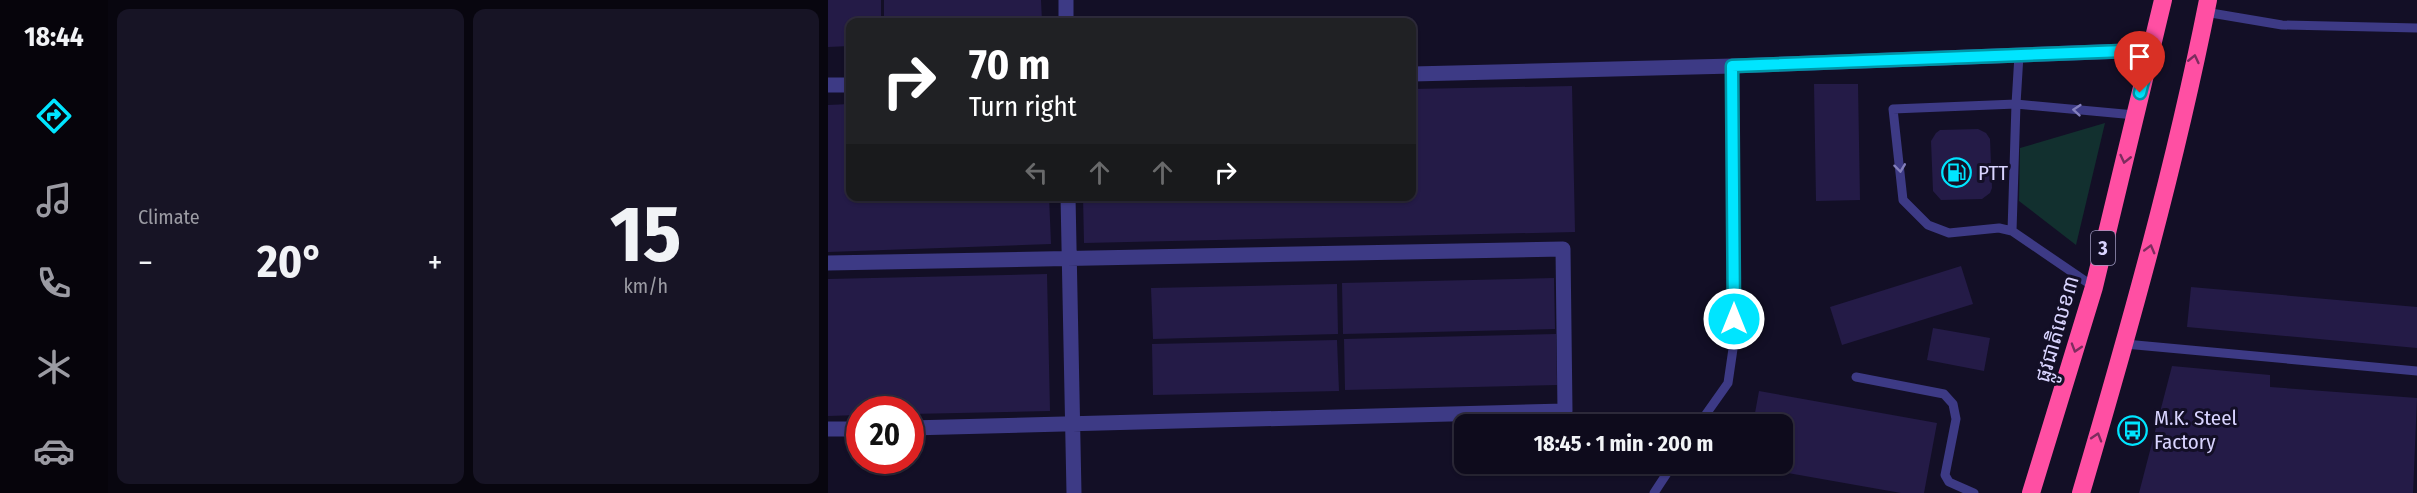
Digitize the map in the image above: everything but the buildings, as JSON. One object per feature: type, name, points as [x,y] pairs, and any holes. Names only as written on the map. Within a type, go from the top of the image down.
[{"type":"highway","name":"ផ្លូវជាតិលេខ៣","points":[[2031,493],[2094,287],[2163,0]]},
{"type":"highway","name":"3","points":[[2081,493],[2125,344],[2161,206],[2206,6]]},
{"type":"street","points":[[1066,0],[1066,18]]},
{"type":"street","points":[[1416,74],[1732,66],[2151,50]]},
{"type":"street","points":[[828,85],[846,85]]},
{"type":"street","points":[[1068,201],[1074,493]]},
{"type":"street","points":[[828,263],[1563,249],[1565,411],[924,428]]},
{"type":"street","points":[[828,429],[846,429]]},
{"type":"lane","points":[[2206,6],[2282,25],[2417,28]]},
{"type":"lane","points":[[2012,231],[2019,55]]},
{"type":"lane","points":[[1706,414],[1728,384],[1734,342],[1732,66]]},
{"type":"lane","points":[[2094,287],[2012,231],[1999,228],[1948,232],[1928,225],[1903,200],[1893,109],[2016,104],[2135,115]]},
{"type":"lane","points":[[2125,344],[2417,371]]},
{"type":"lane","points":[[1856,377],[1944,394],[1953,404],[1956,419],[1945,475],[1950,482],[1974,493]]},
{"type":"lane","points":[[1654,493],[1666,474]]},
{"type":"green space","points":[[2105,123],[2076,245],[2019,201],[2020,148]]},
{"type":"place","name":"PTT","points":[[1957,173]]},
{"type":"place","name":"M.K. Steel Factory","points":[[2133,430]]},
{"type":"route","points":[[1734,319],[1732,66],[2151,50],[2140,93]]}]
